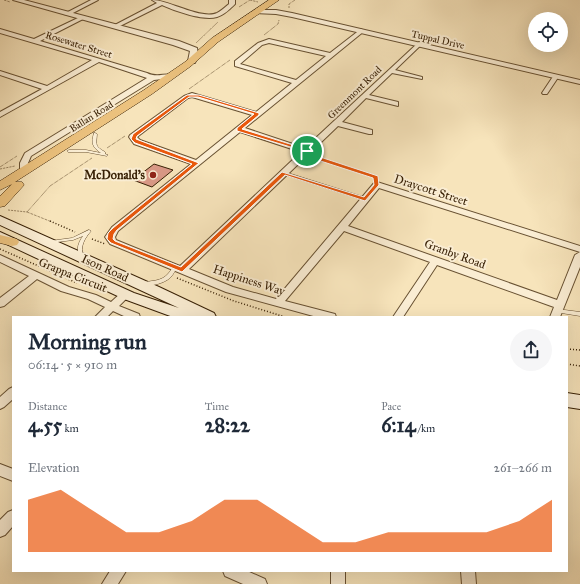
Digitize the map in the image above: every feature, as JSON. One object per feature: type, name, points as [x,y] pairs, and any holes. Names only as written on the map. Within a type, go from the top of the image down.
[{"type":"main road","name":"Ballan Road","points":[[0,186],[148,92],[192,61],[209,46],[272,2]]},
{"type":"main road","name":"Ballan Road","points":[[0,196],[134,109],[148,92]]},
{"type":"main road","points":[[0,202],[18,184]]},
{"type":"main road","name":"Ison Road","points":[[0,220],[134,281],[206,316]]},
{"type":"main road","name":"Ison Road","points":[[4,239],[126,294],[185,316]]},
{"type":"main road","points":[[126,294],[134,281]]},
{"type":"main road","points":[[568,400],[580,402]]},
{"type":"street","points":[[16,0],[176,43],[194,50],[192,61]]},
{"type":"street","points":[[67,14],[95,0]]},
{"type":"street","points":[[114,27],[158,2],[209,16],[214,16],[220,14],[232,4],[232,0]]},
{"type":"street","name":"Tuppal Drive","points":[[272,2],[270,7],[273,10],[292,15],[580,82]]},
{"type":"street","name":"Tuppal Drive","points":[[256,12],[272,12],[292,15]]},
{"type":"street","points":[[35,41],[82,18]]},
{"type":"street","name":"Rosewater Street","points":[[0,31],[146,74],[152,78]]},
{"type":"street","name":"Happiness Way","points":[[327,316],[230,290],[113,242],[110,236],[115,229],[361,31]]},
{"type":"street","points":[[297,82],[240,66],[237,62],[260,44],[269,40],[330,55]]},
{"type":"street","points":[[176,43],[209,46]]},
{"type":"street","name":"Greenmont Road","points":[[178,268],[284,173],[419,44]]},
{"type":"street","points":[[0,115],[98,60]]},
{"type":"street","points":[[391,71],[420,78]]},
{"type":"street","points":[[0,73],[47,88]]},
{"type":"street","name":"Ballan Road","points":[[23,172],[24,163],[28,155],[152,78],[171,76]]},
{"type":"street","points":[[545,93],[556,76]]},
{"type":"street","points":[[196,163],[137,142],[133,137],[178,103],[192,95],[258,114]]},
{"type":"street","points":[[365,96],[396,104]]},
{"type":"street","points":[[337,123],[369,132]]},
{"type":"street","points":[[238,130],[306,152]]},
{"type":"street","name":"Draycott Street","points":[[278,303],[377,185],[580,249]]},
{"type":"street","name":"Granby Road","points":[[342,227],[435,261],[557,311]]},
{"type":"street","points":[[557,311],[580,255]]},
{"type":"street","name":"Grappa Circuit","points":[[0,258],[65,289],[86,294],[133,316]]},
{"type":"street","points":[[399,316],[435,261]]},
{"type":"street","points":[[0,303],[36,275]]},
{"type":"street","points":[[101,316],[126,294]]},
{"type":"street","points":[[0,404],[12,393]]},
{"type":"street","points":[[0,470],[12,475]]},
{"type":"street","points":[[0,530],[12,517]]},
{"type":"street","points":[[109,584],[118,572]]},
{"type":"street","points":[[232,572],[260,584]]},
{"type":"street","points":[[338,572],[338,584]]},
{"type":"street","points":[[468,572],[469,584]]},
{"type":"lane","points":[[69,151],[86,151],[107,156],[97,149],[94,144],[95,134]]},
{"type":"lane","points":[[284,173],[365,199]]},
{"type":"lane","points":[[47,242],[73,239],[89,231],[79,248],[80,254],[83,258]]},
{"type":"lane","points":[[134,281],[151,284],[160,282],[178,268]]},
{"type":"lane","points":[[557,311],[580,314]]},
{"type":"path","points":[[235,10],[250,0]]},
{"type":"path","points":[[194,45],[219,21]]},
{"type":"path","points":[[306,152],[376,177],[377,185]]},
{"type":"path","points":[[0,167],[20,155]]},
{"type":"path","points":[[568,349],[580,350]]},
{"type":"path","points":[[568,364],[580,366]]},
{"type":"building","name":"McDonald's","points":[[154,164],[173,170],[152,187],[133,180]]},
{"type":"place","name":"McDonald's","points":[[153,175]]},
{"type":"route","points":[[188,96],[199,96],[258,114],[238,130],[307,151],[304,154],[376,177],[377,185],[365,199],[284,173],[182,270],[113,242],[110,239],[111,233],[115,229],[196,163],[137,142],[133,139],[134,135],[188,96]]}]
